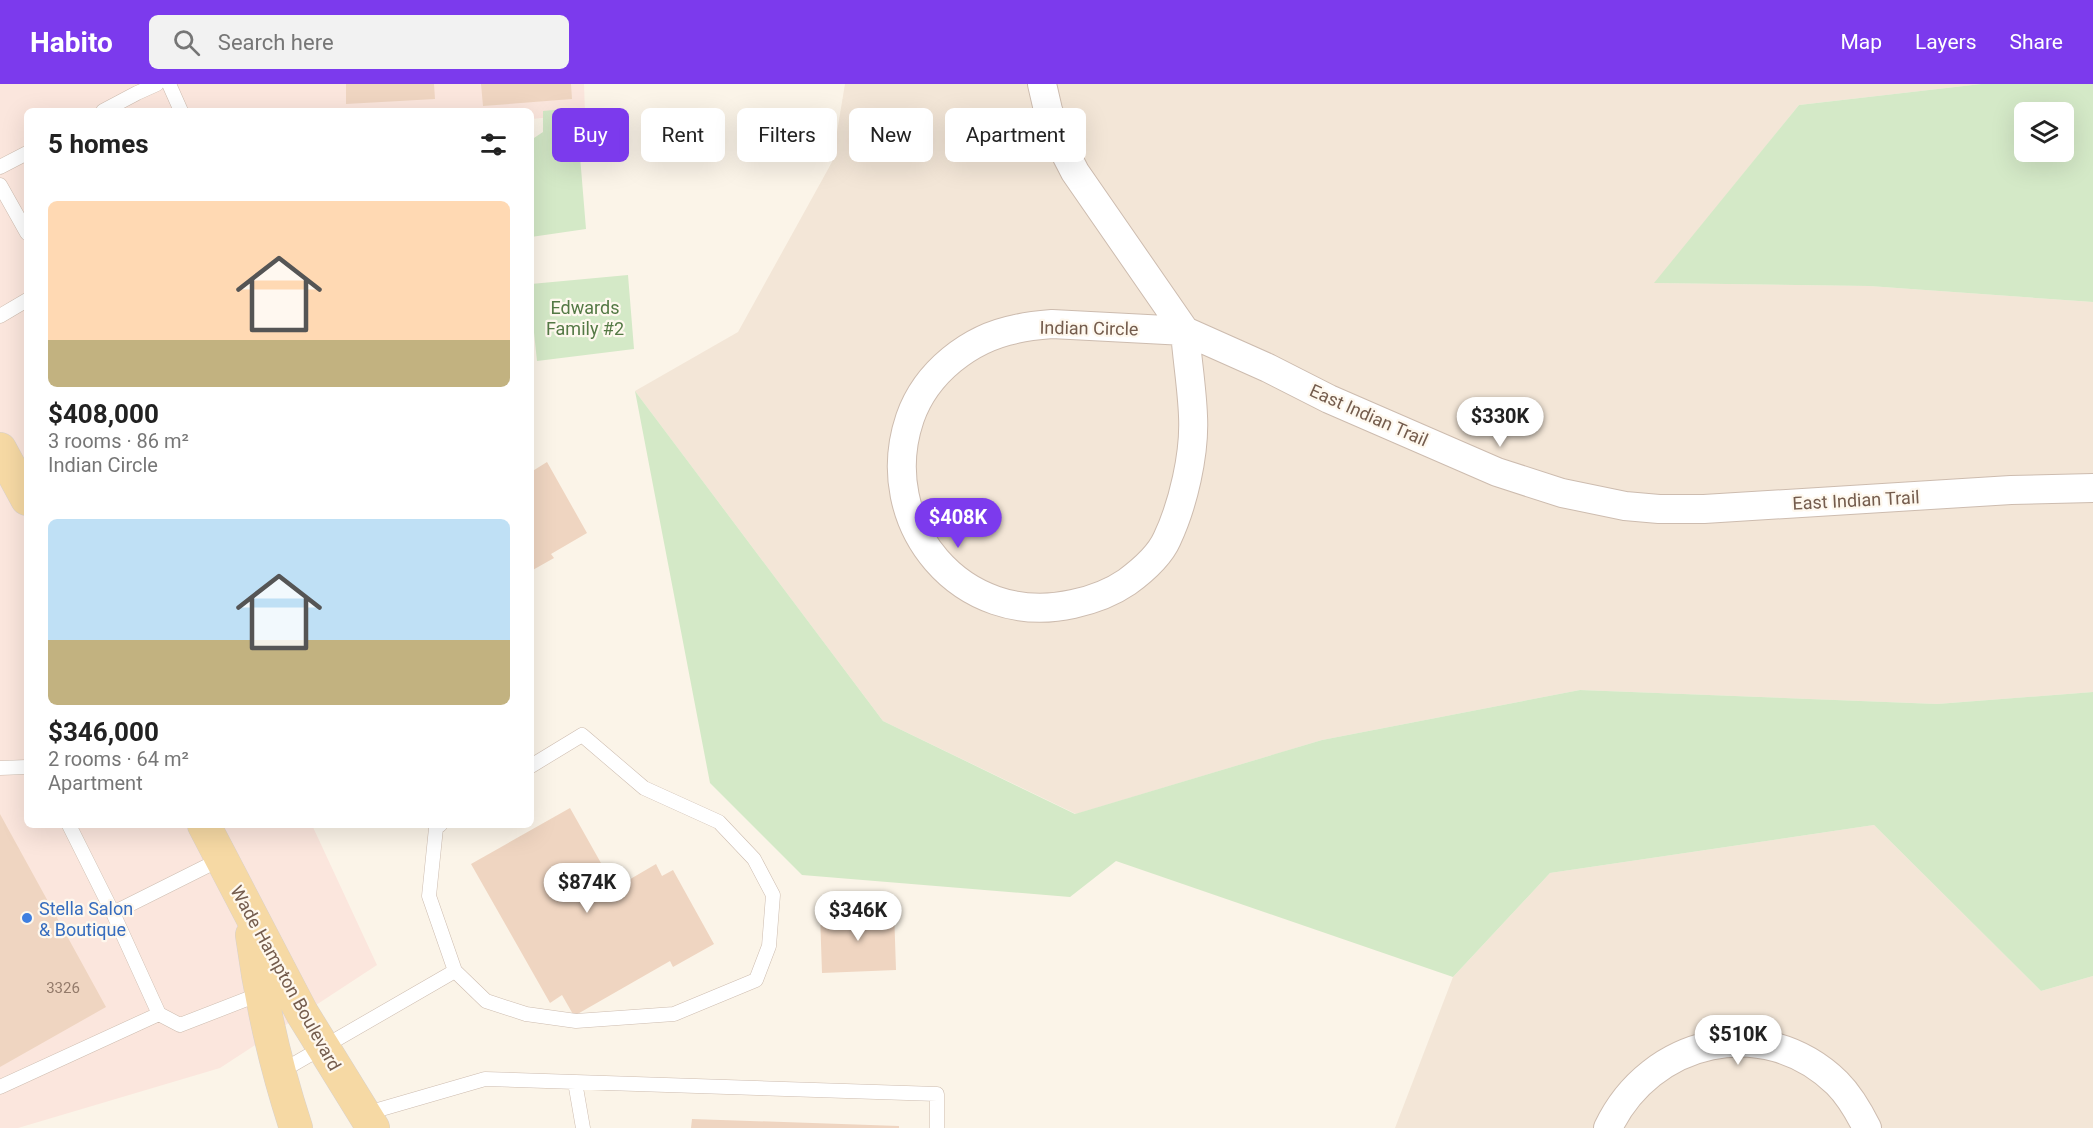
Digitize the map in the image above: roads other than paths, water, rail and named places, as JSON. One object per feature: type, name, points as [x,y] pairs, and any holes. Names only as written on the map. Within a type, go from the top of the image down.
[{"type":"main road","points":[[0,449],[24,493]]},
{"type":"main road","name":"Wade Hampton Boulevard","points":[[206,828],[302,1013],[369,1121]]},
{"type":"main road","points":[[248,912],[260,994],[278,1073],[296,1128]]},
{"type":"street","points":[[1042,84],[1059,141],[1075,172],[1185,331]]},
{"type":"street","name":"Indian Circle","points":[[1052,324],[1185,331],[1194,418],[1183,497],[1166,541],[1142,571],[1108,593],[1084,602],[1036,608],[1021,607],[985,596],[965,585],[939,563],[916,531],[909,515],[902,482],[901,460],[905,434],[913,408],[928,384],[946,364],[983,340],[1015,329],[1052,324]]},
{"type":"street","name":"East Indian Trail","points":[[1185,331],[1268,368],[1329,399],[1497,472],[1562,494],[1625,506],[1704,509],[2011,490],[2093,488]]},
{"type":"street","points":[[1608,1128],[1616,1111],[1636,1085],[1661,1065],[1689,1051],[1720,1043],[1752,1043],[1783,1050],[1812,1063],[1837,1083],[1857,1108],[1867,1128]]},
{"type":"lane","points":[[109,108],[157,84]]},
{"type":"lane","points":[[169,84],[180,108]]},
{"type":"lane","points":[[0,168],[24,155]]},
{"type":"lane","points":[[0,185],[24,228]]},
{"type":"lane","points":[[0,316],[24,302]]},
{"type":"lane","points":[[436,828],[429,896],[455,971],[486,1001],[526,1014],[576,1021],[674,1014],[756,980],[769,946],[773,895],[754,859],[719,822],[644,788],[582,735],[534,764]]},
{"type":"lane","points":[[0,768],[24,767]]},
{"type":"lane","points":[[70,828],[113,913],[159,1014],[180,1025],[260,994]]},
{"type":"lane","points":[[113,913],[221,859]]},
{"type":"lane","points":[[278,1073],[455,971]]},
{"type":"lane","points":[[0,1087],[159,1014]]},
{"type":"lane","points":[[369,1121],[485,1079],[937,1094],[937,1128]]},
{"type":"lane","points":[[575,1082],[584,1128]]},
{"type":"place","name":"Stella Salon & Boutique","points":[[27,918]]},
{"type":"park label","name":"Edwards Family #2","points":[[585,317]]}]
